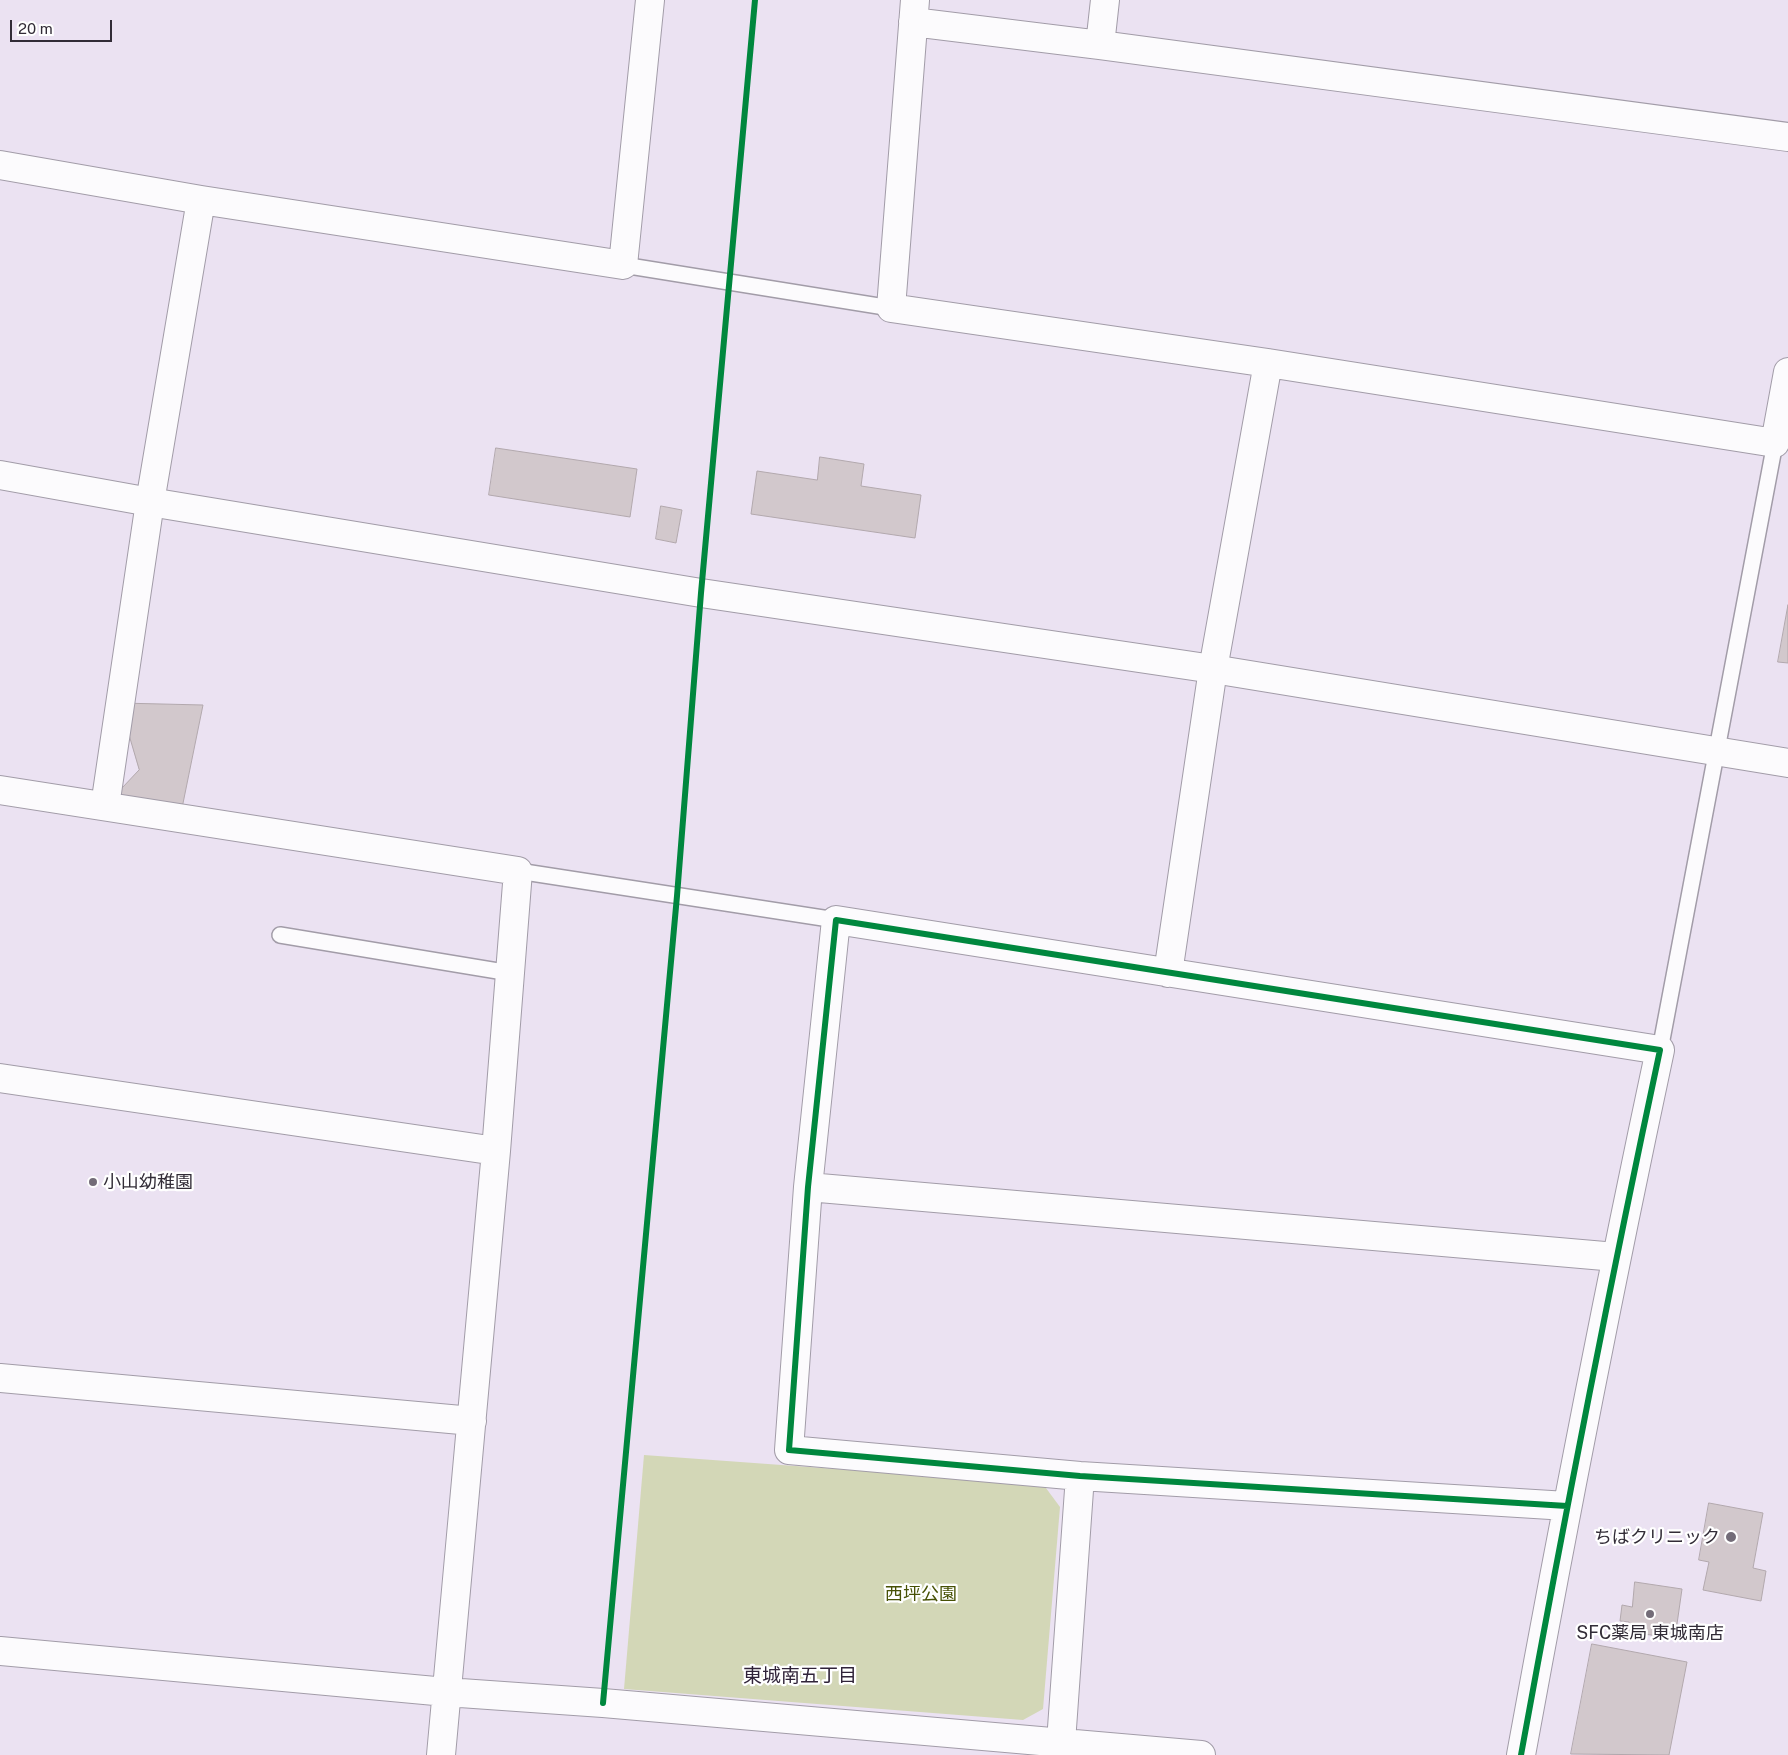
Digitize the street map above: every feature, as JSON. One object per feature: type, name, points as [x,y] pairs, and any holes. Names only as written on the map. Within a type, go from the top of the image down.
[{"type":"street","points":[[0,165],[201,200],[623,265],[650,0]]},
{"type":"street","points":[[1100,45],[1105,0]]},
{"type":"street","points":[[1788,137],[1100,45],[914,11],[891,308],[1268,363],[1775,443],[1788,372]]},
{"type":"street","points":[[105,806],[150,502],[201,200]]},
{"type":"street","points":[[1168,973],[1213,669],[1268,363]]},
{"type":"street","points":[[0,476],[701,592],[1213,669],[1788,763]]},
{"type":"street","points":[[0,790],[518,870],[496,1151],[441,1755]]},
{"type":"street","points":[[1522,1755],[1567,1506],[1616,1258],[1660,1050],[836,920],[808,1187],[789,1450],[1080,1476],[1567,1506]]},
{"type":"street","points":[[0,1078],[496,1151]]},
{"type":"street","points":[[808,1187],[1616,1258]]},
{"type":"street","points":[[0,1378],[472,1421]]},
{"type":"street","points":[[1061,1742],[1080,1476]]},
{"type":"street","points":[[0,1651],[446,1692],[604,1703],[1201,1755]]},
{"type":"lane","points":[[623,265],[891,308]]},
{"type":"lane","points":[[1660,1050],[1775,443]]},
{"type":"lane","points":[[518,870],[836,920]]},
{"type":"lane","points":[[280,935],[510,973]]},
{"type":"green space","name":"西坪公園","points":[[644,1455],[1043,1484],[1060,1507],[1043,1709],[1023,1720],[624,1689]]},
{"type":"building","points":[[496,448],[637,469],[630,517],[489,495]]},
{"type":"building","points":[[820,457],[864,464],[861,486],[921,495],[915,538],[751,514],[757,471],[817,480]]},
{"type":"building","points":[[661,506],[682,510],[676,543],[656,539]]},
{"type":"building","points":[[1788,605],[1788,663],[1778,662]]},
{"type":"building","points":[[120,703],[203,705],[180,818],[105,806],[139,770]]},
{"type":"building","name":"ちばクリニック","points":[[1709,1503],[1763,1513],[1753,1568],[1766,1571],[1761,1601],[1703,1590],[1709,1562],[1699,1560]]},
{"type":"building","name":"SFC薬局 東城南店","points":[[1635,1582],[1682,1589],[1675,1638],[1627,1632],[1629,1622],[1620,1621],[1622,1605],[1632,1607]]},
{"type":"building","points":[[1592,1644],[1687,1662],[1669,1755],[1571,1754]]},
{"type":"cycle path","points":[[603,1703],[677,896],[701,593],[755,0]]},
{"type":"cycle path","points":[[1521,1755],[1588,1402],[1660,1050],[836,920],[808,1187],[789,1450],[1080,1476],[1567,1506]]},
{"type":"place","name":"小山幼稚園","points":[[93,1182]]},
{"type":"place","name":"ちばクリニック","points":[[1731,1537]]},
{"type":"place","name":"SFC薬局 東城南店","points":[[1650,1614]]},
{"type":"district","name":"東城南五丁目","points":[[800,1676]]}]
